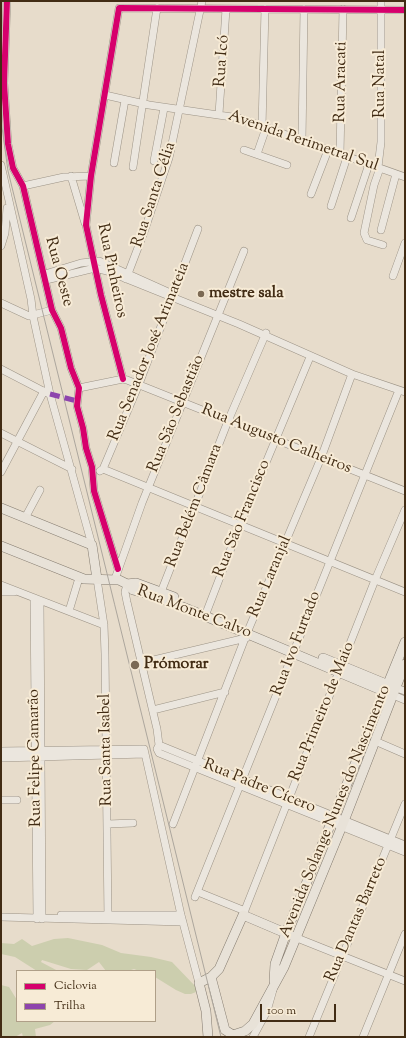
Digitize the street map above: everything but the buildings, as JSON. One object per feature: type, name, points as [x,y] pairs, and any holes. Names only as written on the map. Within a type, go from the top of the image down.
[{"type":"main road","points":[[1,508],[92,545]]},
{"type":"main road","name":"Rua Oeste","points":[[92,545],[97,579]]},
{"type":"main road","points":[[1,546],[79,578],[115,579],[127,584]]},
{"type":"main road","name":"Rua Monte Calvo","points":[[127,584],[136,583],[161,592],[247,633],[296,650],[398,691]]},
{"type":"main road","name":"Rua Monte Calvo","points":[[127,584],[132,590],[206,613]]},
{"type":"main road","name":"Avenida Solange Nunes do Nascimento","points":[[273,985],[275,964],[286,933],[405,642]]},
{"type":"main road","name":"Avenida Solange Nunes do Nascimento","points":[[206,980],[224,1028],[228,1033],[233,1035],[245,1031],[253,1024],[284,967],[297,938],[375,741],[398,691],[405,664]]},
{"type":"main road","points":[[208,1037],[206,980],[221,964],[244,913],[297,938]]},
{"type":"street","name":"Rua Oeste","points":[[7,1],[4,83],[6,133],[13,168],[23,186],[46,277],[52,310],[62,328],[68,355],[79,388],[77,410],[83,428],[86,448],[98,472],[94,491],[118,569]]},
{"type":"street","points":[[325,1],[325,9]]},
{"type":"street","name":"Rua Natal","points":[[381,1],[381,142],[379,168],[364,233],[367,240],[383,245]]},
{"type":"street","points":[[133,166],[157,8],[202,4],[226,9],[405,10]]},
{"type":"street","name":"Rua Santa Célia","points":[[127,276],[165,171],[181,110],[202,4]]},
{"type":"street","name":"Rua Pinheiros","points":[[86,225],[91,176],[119,8],[157,8]]},
{"type":"street","name":"Rua Icó","points":[[219,114],[226,9]]},
{"type":"street","points":[[257,154],[264,127],[265,9]]},
{"type":"street","points":[[302,140],[304,9]]},
{"type":"street","name":"Rua Aracati","points":[[331,206],[344,156],[343,9]]},
{"type":"street","name":"Avenida Perimetral Sul","points":[[105,95],[164,108],[219,114],[239,118],[405,178]]},
{"type":"street","points":[[114,163],[125,100]]},
{"type":"street","points":[[154,161],[164,108]]},
{"type":"street","points":[[244,150],[287,165]]},
{"type":"street","points":[[311,194],[328,150]]},
{"type":"street","points":[[351,218],[369,164]]},
{"type":"street","name":"Rua Oeste","points":[[1,169],[31,299],[47,393],[72,469],[92,545]]},
{"type":"street","points":[[381,230],[396,174]]},
{"type":"street","points":[[23,186],[71,176],[91,176]]},
{"type":"street","name":"Rua Pinheiros","points":[[71,176],[86,225],[93,261],[122,379]]},
{"type":"street","points":[[3,240],[8,202]]},
{"type":"street","name":"Rua Senador José Arimateia","points":[[98,472],[139,384],[198,229]]},
{"type":"street","points":[[3,240],[16,234]]},
{"type":"street","points":[[394,276],[405,243]]},
{"type":"street","name":"Rua São Sebastião","points":[[115,579],[148,488],[217,314],[244,251]]},
{"type":"street","points":[[46,277],[93,261],[105,263],[127,276],[267,336],[310,357],[352,374],[402,391]]},
{"type":"street","points":[[46,277],[95,268],[127,276]]},
{"type":"street","points":[[1,303],[26,315],[33,316],[52,310]]},
{"type":"street","name":"Rua Belém Câmara","points":[[161,592],[228,421],[267,336]]},
{"type":"street","name":"Rua São Francisco","points":[[206,613],[240,525],[310,357]]},
{"type":"street","points":[[1,368],[47,393],[1,472]]},
{"type":"street","name":"Rua Laranjal","points":[[174,824],[240,655],[247,633],[321,458],[352,374]]},
{"type":"street","name":"Rua Augusto Calheiros","points":[[79,388],[122,379],[139,384],[405,491]]},
{"type":"street","name":"Rua Ivo Furtado","points":[[244,913],[197,894],[365,476],[402,391]]},
{"type":"street","points":[[1,433],[72,469]]},
{"type":"street","points":[[98,472],[148,488],[405,592]]},
{"type":"street","points":[[25,518],[40,490]]},
{"type":"street","name":"Rua Primeiro de Maio","points":[[244,913],[287,800],[341,669],[375,580],[405,510]]},
{"type":"street","points":[[68,611],[79,578]]},
{"type":"street","name":"Rua Santa Isabel","points":[[97,579],[104,625],[108,824],[108,917]]},
{"type":"street","points":[[127,584],[125,592],[126,602],[153,710],[225,692]]},
{"type":"street","points":[[1,585],[18,593],[104,625]]},
{"type":"street","points":[[1,592],[18,593]]},
{"type":"street","name":"Rua Felipe Camarão","points":[[37,599],[38,917]]},
{"type":"street","points":[[141,663],[247,633]]},
{"type":"street","name":"Rua Monte Calvo","points":[[398,691],[405,700]]},
{"type":"street","name":"Rua Padre Cícero","points":[[153,710],[159,749],[287,800],[332,820],[390,842],[405,845]]},
{"type":"street","points":[[375,741],[405,754]]},
{"type":"street","points":[[1,751],[38,754]]},
{"type":"street","points":[[1,758],[38,754],[143,751],[182,918],[206,980]]},
{"type":"street","points":[[1,800],[17,800]]},
{"type":"street","name":"Rua Dantas Barreto","points":[[309,1037],[405,804]]},
{"type":"street","points":[[108,824],[133,823]]},
{"type":"street","name":"Rua Padre Cícero","points":[[390,842],[405,852]]},
{"type":"street","points":[[1,917],[182,918]]},
{"type":"street","points":[[363,1037],[405,934]]},
{"type":"street","points":[[297,938],[405,981]]},
{"type":"street","name":"Avenida Solange Nunes do Nascimento","points":[[253,1037],[270,1004],[273,985]]},
{"type":"green space","points":[[68,938],[102,945],[121,953],[151,957],[172,962],[196,987],[196,992],[185,994],[176,990],[156,978],[156,970],[105,970],[99,962],[87,970],[71,969],[42,960],[41,962],[56,970],[35,970],[15,957],[1,954],[1,943],[14,944],[22,939],[32,946],[54,939]]},
{"type":"green space","points":[[1,985],[9,987],[16,998],[16,1022],[54,1022],[50,1025],[35,1029],[36,1037],[23,1037],[22,1033],[15,1037],[1,1037]]},
{"type":"tram line","points":[[1,45],[2,1]]},
{"type":"tram line","points":[[1,120],[8,171],[221,1037]]},
{"type":"marked path","points":[[50,394],[77,401]]},
{"type":"cycle path","points":[[7,1],[4,83],[8,144],[13,168],[23,186],[52,310],[61,328],[71,368],[79,388],[77,406],[83,428],[86,448],[92,467],[94,491],[118,569]]},
{"type":"cycle path","points":[[123,379],[101,295],[86,225],[91,176],[119,8],[405,10]]},
{"type":"place","name":"mestre sala","points":[[201,294]]},
{"type":"place","name":"Prómorar","points":[[135,665]]}]
